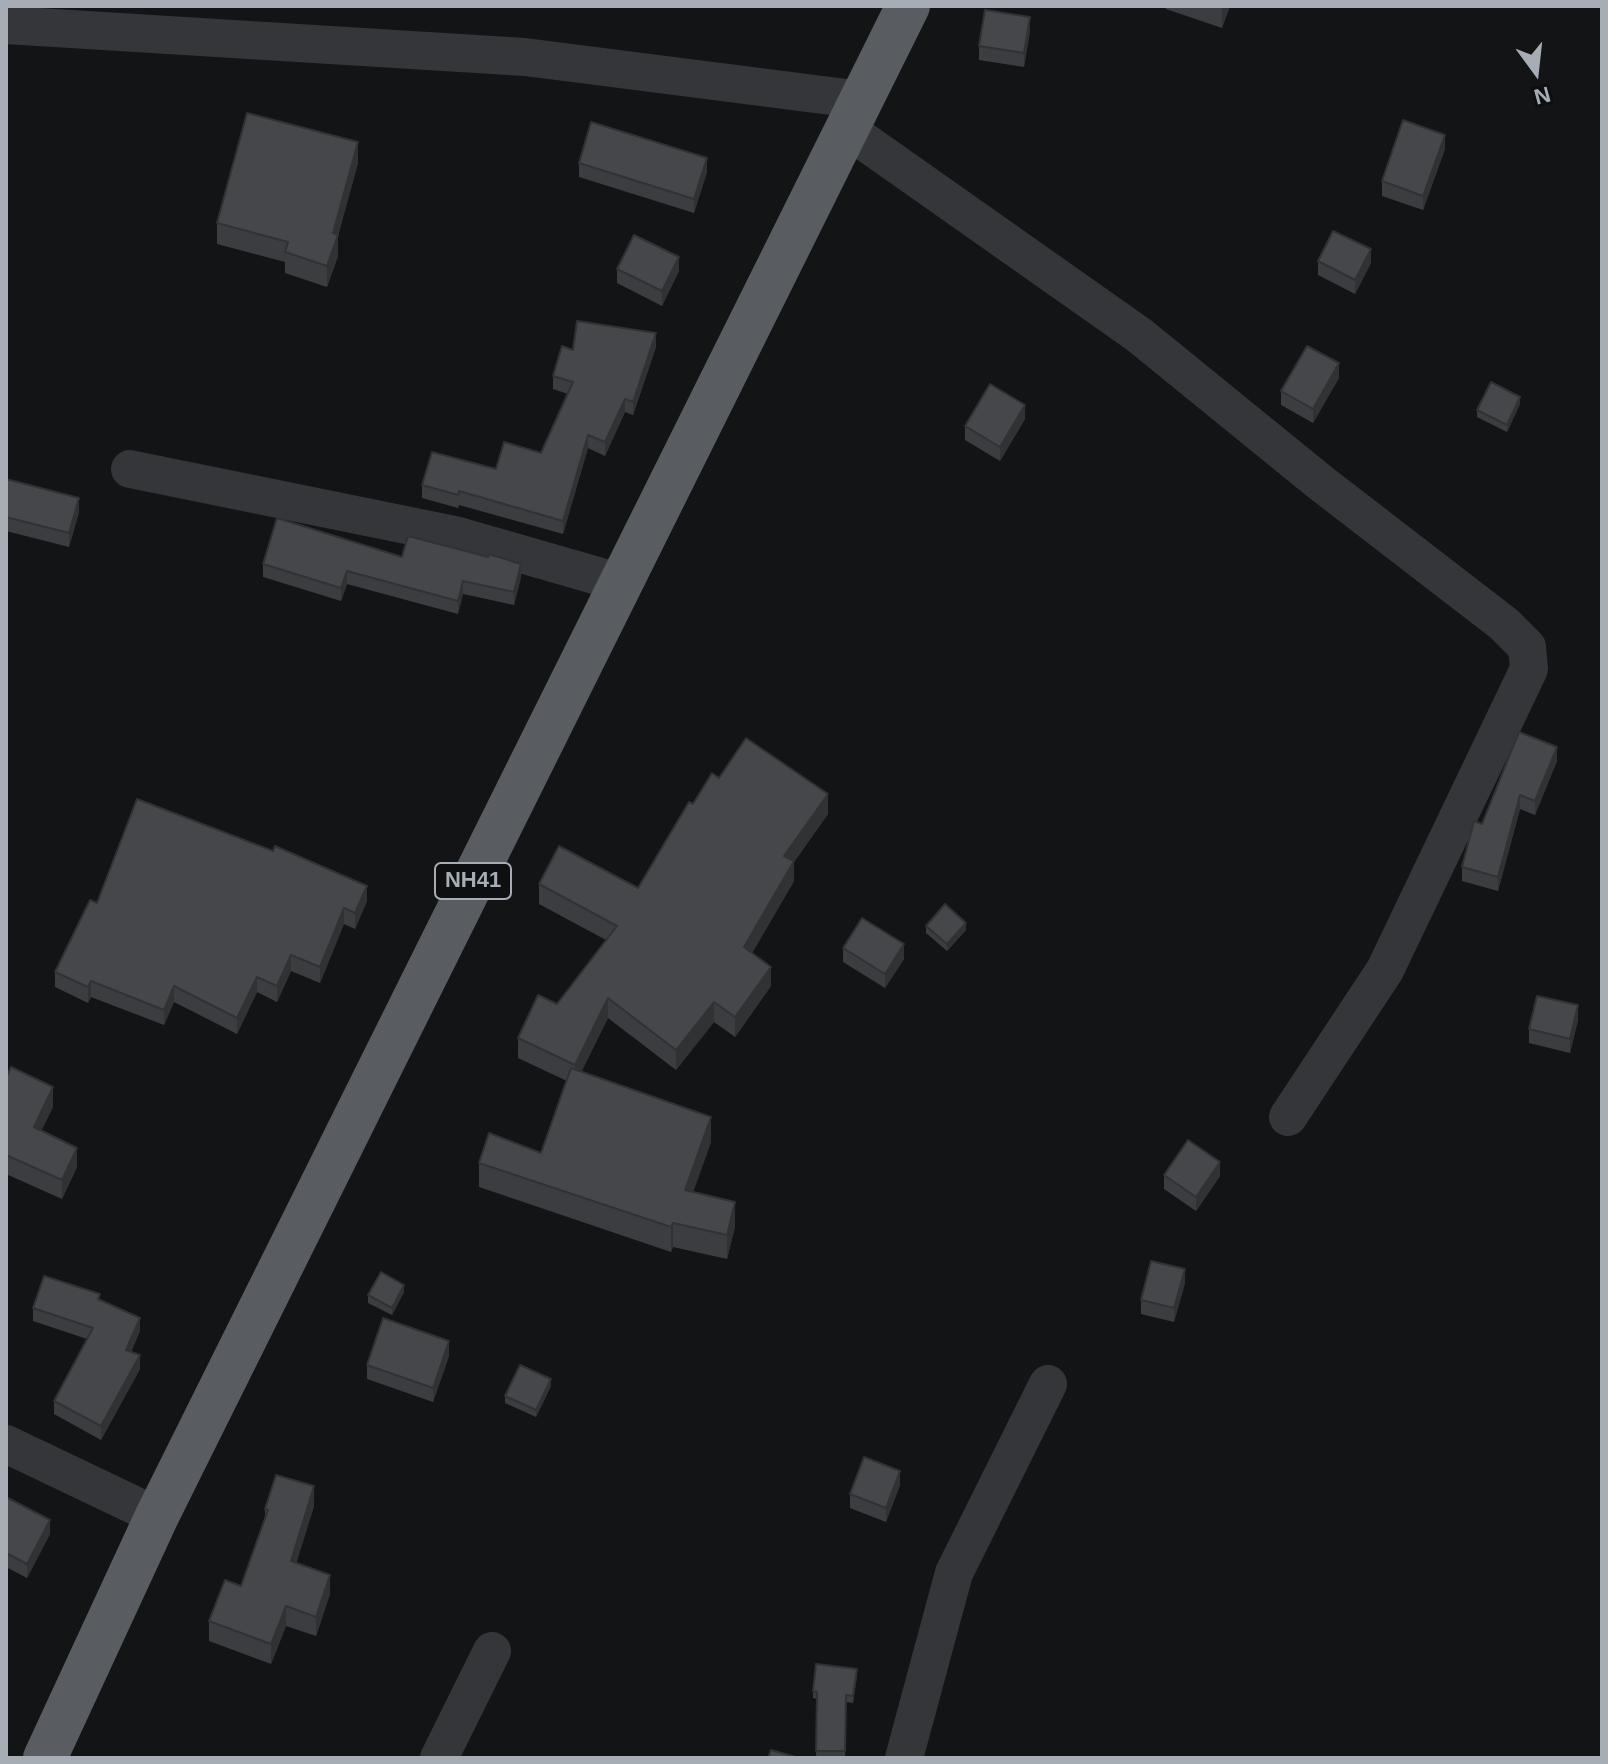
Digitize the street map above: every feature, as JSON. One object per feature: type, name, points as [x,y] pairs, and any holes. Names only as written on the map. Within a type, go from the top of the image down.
[{"type":"highway","name":"NH41","points":[[45,1758],[157,1516],[908,6]]},
{"type":"street","points":[[6,25],[525,57],[855,115],[1504,624],[1527,647],[1529,669],[1385,970],[1288,1117]]},
{"type":"street","points":[[130,469],[455,535],[622,583]]},
{"type":"street","points":[[904,1758],[954,1573],[1048,1384]]},
{"type":"street","points":[[6,1444],[157,1516]]},
{"type":"street","points":[[439,1758],[492,1651]]},
{"type":"building","points":[[985,10],[1030,17],[1024,53],[979,46]]},
{"type":"building","points":[[247,113],[358,142],[333,233],[338,235],[327,266],[285,252],[288,242],[217,223]]},
{"type":"building","points":[[1403,120],[1445,135],[1423,196],[1382,181]]},
{"type":"building","points":[[591,122],[707,158],[694,199],[579,163]]},
{"type":"building","points":[[1333,231],[1371,249],[1355,280],[1318,261]]},
{"type":"building","points":[[634,235],[679,257],[662,291],[617,269]]},
{"type":"building","points":[[577,321],[656,333],[633,402],[625,399],[605,442],[588,435],[563,521],[459,491],[458,495],[422,485],[432,452],[496,469],[504,442],[541,453],[573,382],[553,376],[562,346],[573,350]]},
{"type":"building","points":[[1307,346],[1339,363],[1313,409],[1281,391]]},
{"type":"building","points":[[1491,382],[1520,397],[1507,425],[1477,410]]},
{"type":"building","points":[[990,384],[1025,405],[1000,447],[965,426]]},
{"type":"building","points":[[6,479],[79,498],[69,533],[6,517]]},
{"type":"building","points":[[277,518],[402,557],[408,536],[521,564],[514,592],[463,581],[458,601],[347,571],[341,588],[263,564]]},
{"type":"building","points":[[1519,732],[1557,747],[1535,801],[1520,795],[1498,877],[1462,867],[1474,821],[1482,824]]},
{"type":"building","points":[[746,738],[828,794],[784,856],[794,861],[744,947],[771,967],[735,1017],[714,1002],[676,1050],[608,998],[575,1065],[518,1038],[538,995],[557,1004],[617,926],[539,884],[559,846],[638,888],[689,802],[693,804],[712,773],[719,778]]},
{"type":"building","points":[[137,799],[273,851],[275,846],[367,886],[355,913],[344,908],[320,967],[291,955],[277,986],[257,977],[237,1018],[174,986],[164,1010],[91,981],[88,987],[55,972],[90,900],[97,903]]},
{"type":"building","points":[[945,904],[966,923],[947,944],[926,926]]},
{"type":"building","points":[[862,918],[904,944],[885,974],[843,948]]},
{"type":"building","points":[[1537,996],[1578,1005],[1570,1039],[1529,1029]]},
{"type":"building","points":[[11,1067],[53,1087],[34,1127],[77,1148],[62,1180],[6,1155],[6,1078]]},
{"type":"building","points":[[571,1068],[711,1117],[685,1190],[735,1202],[727,1235],[673,1223],[671,1227],[479,1163],[489,1133],[541,1153]]},
{"type":"building","points":[[1188,1140],[1220,1162],[1196,1197],[1164,1175]]},
{"type":"building","points":[[1151,1261],[1185,1269],[1174,1308],[1141,1300]]},
{"type":"building","points":[[381,1272],[404,1285],[392,1308],[368,1295]]},
{"type":"building","points":[[44,1276],[100,1294],[98,1299],[140,1318],[126,1350],[140,1355],[101,1426],[54,1401],[93,1328],[33,1308]]},
{"type":"building","points":[[383,1318],[449,1341],[433,1388],[367,1365]]},
{"type":"building","points":[[520,1365],[551,1379],[536,1410],[505,1396]]},
{"type":"building","points":[[864,1457],[900,1471],[886,1508],[850,1494]]},
{"type":"building","points":[[276,1475],[314,1486],[291,1561],[330,1575],[316,1617],[286,1606],[271,1644],[209,1621],[225,1580],[241,1586],[268,1510],[265,1509]]},
{"type":"building","points":[[6,1497],[50,1520],[27,1564],[6,1553]]},
{"type":"building","points":[[816,1664],[857,1669],[853,1696],[846,1695],[845,1751],[816,1751],[817,1692],[813,1691]]},
{"type":"building","points":[[771,1750],[799,1758],[768,1758]]}]
